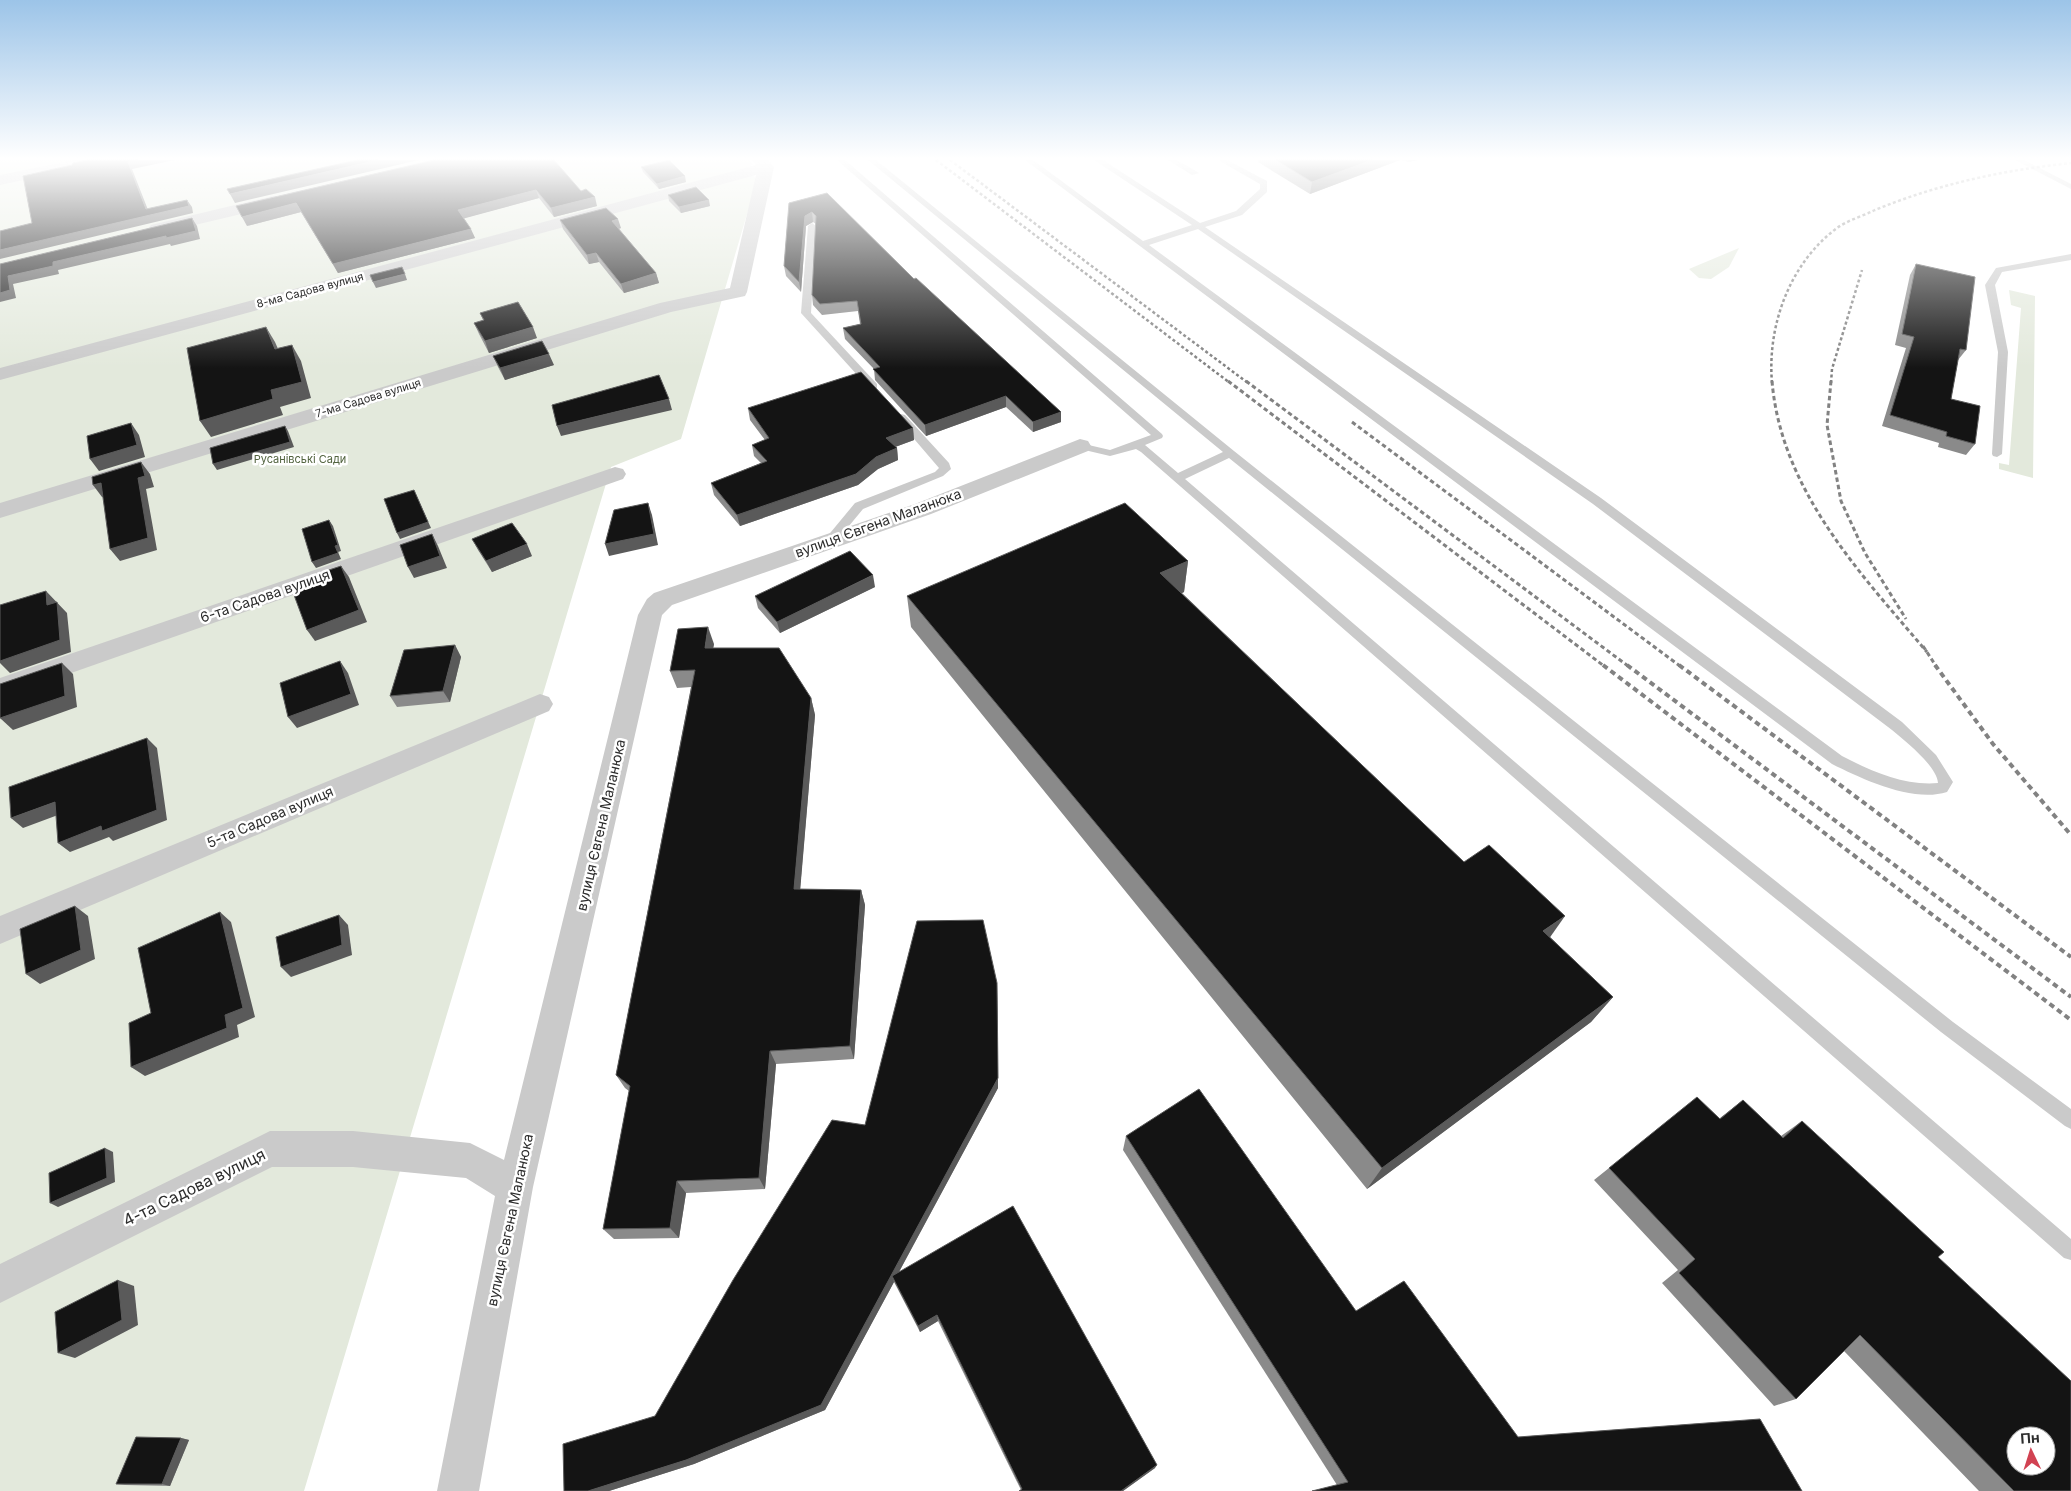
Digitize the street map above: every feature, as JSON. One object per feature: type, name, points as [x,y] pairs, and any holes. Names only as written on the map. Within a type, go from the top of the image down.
[{"type":"street","points":[[144,232],[154,230]]},
{"type":"street","name":"8-ма Садова вулиця","points":[[0,374],[522,230]]},
{"type":"street","name":"7-ма Садова вулиця","points":[[0,511],[667,308],[738,292],[750,230]]},
{"type":"street","name":"вулиця Євгена Маланюка","points":[[458,1491],[515,1188],[650,615],[656,605],[663,599],[923,509],[1080,446]]},
{"type":"street","name":"6-та Садова вулиця","points":[[0,688],[615,474]]},
{"type":"street","name":"5-та Садова вулиця","points":[[0,930],[540,704]]},
{"type":"street","name":"4-та Садова вулиця","points":[[0,1284],[270,1149],[354,1149],[470,1161],[515,1188]]},
{"type":"lane","points":[[812,230],[806,314],[879,393]]},
{"type":"lane","points":[[921,230],[1158,436],[1110,453],[1080,446]]},
{"type":"lane","points":[[957,230],[1230,453],[1948,1027],[2071,1120]]},
{"type":"lane","points":[[1123,230],[1837,760],[1856,770],[1920,790],[1942,788],[1946,782],[1943,775],[1926,753],[1889,720],[1597,501],[1204,230]]},
{"type":"lane","points":[[1142,244],[1188,230]]},
{"type":"lane","points":[[1997,454],[2003,352],[1990,285],[1999,270],[2071,257]]},
{"type":"lane","points":[[830,541],[859,506],[939,474],[945,468],[945,465],[892,407]]},
{"type":"lane","points":[[1137,445],[2071,1251]]},
{"type":"lane","points":[[1177,478],[1230,453]]},
{"type":"green space","name":"Русанівські Сади","points":[[0,230],[742,230],[681,439],[611,467],[304,1491],[0,1491]]},
{"type":"green space","points":[[1739,248],[1729,267],[1711,279],[1699,278],[1689,269]]},
{"type":"green space","points":[[2009,290],[2035,296],[2033,478],[1999,469],[1999,463],[2009,465],[2021,308],[2011,305]]},
{"type":"building","points":[[6,230],[88,230],[0,250],[0,231]]},
{"type":"building","points":[[144,230],[196,231],[53,262],[53,266],[8,276],[10,290],[0,293],[0,264]]},
{"type":"building","points":[[312,230],[469,230],[333,264]]},
{"type":"building","points":[[567,230],[619,230],[656,273],[621,284],[596,253],[587,255]]},
{"type":"building","points":[[787,230],[804,230],[799,282],[784,266]]},
{"type":"building","points":[[815,230],[864,230],[914,279],[916,278],[1061,412],[1033,422],[1006,396],[925,425],[873,369],[880,367],[843,328],[861,324],[857,301],[820,304],[812,295]]},
{"type":"building","points":[[1916,264],[1975,277],[1966,350],[1960,349],[1951,399],[1980,406],[1975,444],[1946,436],[1947,432],[1890,415],[1914,337],[1902,334]]},
{"type":"building","points":[[402,267],[405,274],[373,282],[370,275]]},
{"type":"building","points":[[518,302],[533,327],[485,341],[474,323],[484,320],[480,313]]},
{"type":"building","points":[[266,327],[275,349],[292,345],[302,382],[271,390],[273,399],[200,421],[187,348]]},
{"type":"building","points":[[542,341],[549,354],[500,368],[493,356]]},
{"type":"building","points":[[861,372],[913,428],[886,438],[897,448],[876,457],[856,474],[737,515],[711,483],[767,461],[752,445],[769,438],[748,408]]},
{"type":"building","points":[[659,375],[669,399],[557,426],[552,405]]},
{"type":"building","points":[[131,423],[137,445],[90,459],[87,436]]},
{"type":"building","points":[[285,426],[290,442],[213,464],[210,448]]},
{"type":"building","points":[[141,462],[145,476],[138,478],[148,538],[110,549],[101,483],[93,485],[92,477]]},
{"type":"building","points":[[414,490],[428,522],[397,533],[384,499]]},
{"type":"building","points":[[648,503],[654,534],[605,544],[614,510]]},
{"type":"building","points":[[1125,503],[1188,561],[1160,573],[1464,862],[1489,845],[1565,916],[1543,931],[1613,997],[1382,1168],[907,596]]},
{"type":"building","points":[[329,520],[338,545],[335,546],[338,553],[312,562],[302,529]]},
{"type":"building","points":[[512,523],[527,544],[486,561],[472,539]]},
{"type":"building","points":[[432,534],[440,556],[408,567],[400,545]]},
{"type":"building","points":[[850,551],[873,575],[777,622],[755,596]]},
{"type":"building","points":[[341,566],[359,610],[307,630],[291,587],[315,578],[314,575]]},
{"type":"building","points":[[46,591],[47,605],[57,602],[60,640],[0,661],[0,605]]},
{"type":"building","points":[[708,627],[705,648],[779,648],[811,698],[794,889],[861,890],[850,1046],[770,1051],[759,1178],[677,1181],[670,1228],[603,1229],[630,1086],[616,1075],[695,670],[670,671],[678,629]]},
{"type":"building","points":[[455,645],[443,691],[390,696],[404,650]]},
{"type":"building","points":[[340,661],[351,694],[288,717],[280,683]]},
{"type":"building","points":[[62,663],[65,696],[0,718],[0,684]]},
{"type":"building","points":[[147,738],[157,810],[102,831],[101,826],[58,843],[55,802],[11,818],[9,787]]},
{"type":"building","points":[[75,906],[81,950],[26,974],[20,929]]},
{"type":"building","points":[[220,912],[243,1008],[225,1015],[227,1028],[131,1067],[129,1023],[151,1013],[138,948]]},
{"type":"building","points":[[339,915],[342,945],[281,967],[276,937]]},
{"type":"building","points":[[983,920],[997,983],[998,1078],[821,1405],[686,1460],[588,1491],[564,1491],[563,1444],[655,1416],[733,1280],[832,1120],[865,1125],[917,921]]},
{"type":"building","points":[[1199,1089],[1356,1311],[1404,1281],[1518,1437],[1760,1419],[1802,1491],[1312,1491],[1348,1482],[1126,1136]]},
{"type":"building","points":[[1697,1097],[1720,1119],[1743,1100],[1783,1138],[1802,1121],[1944,1252],[1938,1257],[2071,1381],[2071,1491],[2014,1491],[1860,1335],[1796,1399],[1679,1273],[1695,1259],[1609,1168]]},
{"type":"building","points":[[105,1148],[107,1178],[50,1203],[49,1173]]},
{"type":"building","points":[[1013,1206],[1157,1465],[1121,1491],[1019,1491],[1022,1489],[937,1315],[918,1326],[892,1276]]},
{"type":"building","points":[[118,1280],[122,1320],[58,1353],[55,1312]]},
{"type":"building","points":[[136,1437],[181,1438],[162,1484],[116,1484]]},
{"type":"railway","points":[[1028,230],[1230,383]]},
{"type":"railway","points":[[1043,230],[1248,383]]},
{"type":"railway","points":[[1772,383],[1773,339],[1785,297],[1794,277],[1806,259],[1835,230]]},
{"type":"railway","points":[[1831,383],[1832,369],[1862,270]]},
{"type":"railway","points":[[1228,381],[1604,666]]},
{"type":"railway","points":[[1246,381],[1628,666]]},
{"type":"railway","points":[[1772,381],[1778,421],[1791,458],[1807,494],[1851,560],[1927,652]]},
{"type":"railway","points":[[1831,381],[1827,425],[1841,501],[1865,553],[1906,619]]},
{"type":"railway","points":[[1352,422],[1680,666]]},
{"type":"railway","points":[[1923,646],[1927,652]]},
{"type":"railway","points":[[1927,652],[1936,666]]},
{"type":"railway","points":[[1603,665],[2071,1020]]},
{"type":"railway","points":[[1627,665],[2071,997]]},
{"type":"railway","points":[[1679,665],[2071,957]]},
{"type":"railway","points":[[1935,665],[1993,744],[2071,835]]}]
